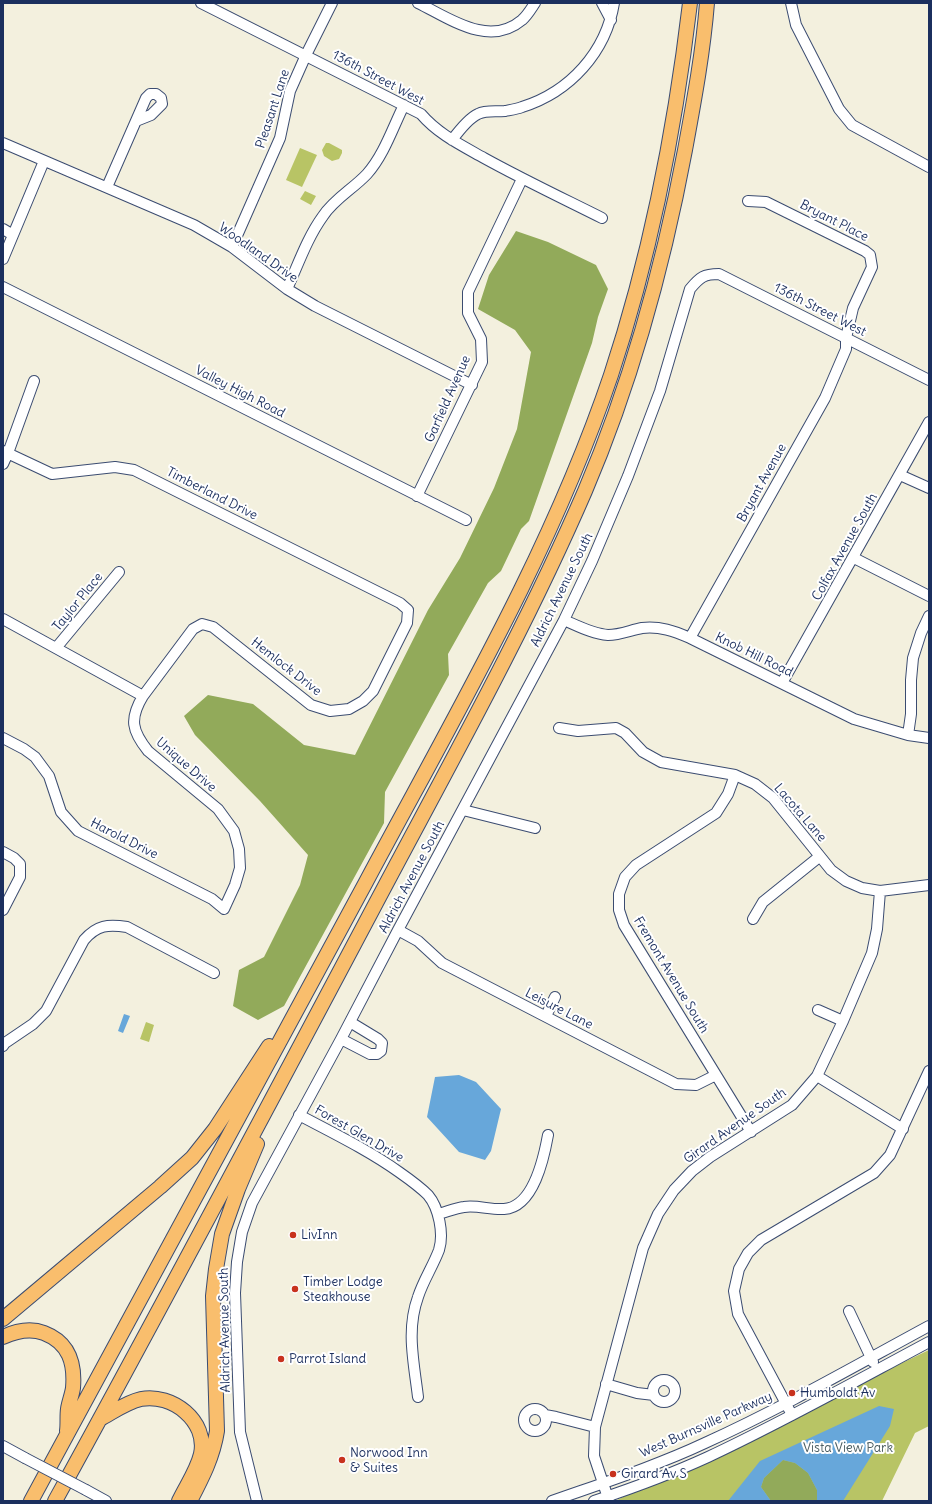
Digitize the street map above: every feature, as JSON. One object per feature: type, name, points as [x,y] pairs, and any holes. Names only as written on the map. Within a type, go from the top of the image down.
[{"type":"highway","points":[[31,1501],[296,1014],[517,598],[569,485],[597,413],[629,317],[650,236],[674,117],[690,3]]},
{"type":"highway","points":[[55,1501],[302,1044],[531,610],[597,461],[637,349],[663,257],[673,214],[697,88],[707,3]]},
{"type":"highway","points":[[3,1319],[160,1187],[192,1158],[214,1129],[275,1036],[296,1014]]},
{"type":"highway","points":[[190,1501],[210,1462],[215,1446],[217,1431],[213,1296],[222,1234],[238,1189],[302,1044]]},
{"type":"highway","points":[[3,1338],[12,1333],[35,1331],[50,1336],[61,1344],[70,1355],[72,1360],[73,1389],[68,1409],[67,1433]]},
{"type":"highway","points":[[3,1348],[11,1343],[24,1339],[45,1343],[58,1352],[73,1374]]},
{"type":"highway","points":[[100,1419],[141,1399],[156,1398],[170,1402],[181,1408],[191,1417],[198,1429],[201,1442],[201,1452],[198,1464],[179,1501]]},
{"type":"street","name":"136th Street West","points":[[201,3],[421,114],[435,128],[452,140],[522,179],[602,218]]},
{"type":"street","name":"Pleasant Lane","points":[[232,247],[280,138],[290,91],[332,3]]},
{"type":"street","points":[[418,3],[469,28],[485,32],[501,31],[516,25],[526,16],[535,3]]},
{"type":"street","points":[[602,3],[612,20]]},
{"type":"street","points":[[452,140],[478,114],[485,111],[506,111],[521,107],[540,100],[572,80],[589,62],[601,44],[612,20],[614,3]]},
{"type":"street","points":[[791,3],[796,26],[839,109],[852,125],[929,167]]},
{"type":"street","points":[[286,289],[318,222],[331,206],[354,188],[378,160],[404,105]]},
{"type":"street","points":[[107,188],[136,122]]},
{"type":"street","name":"Woodland Drive","points":[[3,143],[194,225],[232,247],[286,289],[315,306],[472,385]]},
{"type":"street","points":[[3,259],[44,161]]},
{"type":"street","name":"Garfield Avenue","points":[[417,496],[482,362],[481,339],[468,313],[468,292],[522,179]]},
{"type":"street","name":"Bryant Place","points":[[748,201],[766,202],[865,251],[870,255],[872,267],[853,308],[846,338]]},
{"type":"street","points":[[3,229],[13,234]]},
{"type":"street","name":"136th Street West","points":[[698,280],[708,274],[720,274],[846,338],[928,376]]},
{"type":"street","name":"Aldrich Avenue South","points":[[257,1501],[240,1432],[235,1293],[237,1262],[242,1232],[252,1203],[342,1039],[398,930],[564,620],[592,561],[628,476],[660,391],[690,289],[698,280]]},
{"type":"street","name":"Valley High Road","points":[[3,287],[466,520]]},
{"type":"street","name":"Bryant Avenue","points":[[690,638],[825,398],[846,349],[846,338]]},
{"type":"street","points":[[3,464],[6,452],[34,381]]},
{"type":"street","name":"Colfax Avenue South","points":[[782,684],[929,422]]},
{"type":"street","name":"Timberland Drive","points":[[6,452],[52,474],[115,467],[134,470],[400,603]]},
{"type":"street","points":[[900,475],[929,488]]},
{"type":"street","points":[[854,558],[929,596]]},
{"type":"street","name":"Taylor Place","points":[[56,648],[119,572]]},
{"type":"street","name":"Hemlock Drive","points":[[143,696],[193,629],[202,624],[213,626],[311,705],[330,711],[349,709],[363,701],[373,691],[407,623],[408,610],[400,603]]},
{"type":"street","points":[[908,735],[911,714],[911,680],[913,658],[921,633],[929,616]]},
{"type":"street","points":[[3,619],[143,696]]},
{"type":"street","name":"Knob Hill Road","points":[[564,620],[600,634],[619,634],[642,628],[673,630],[854,719],[908,735],[929,738]]},
{"type":"street","name":"Unique Drive","points":[[143,696],[134,714],[134,722],[141,741],[148,751],[218,809],[234,830],[239,849],[240,868],[235,885],[224,909]]},
{"type":"street","name":"Lacota Lane","points":[[559,728],[578,731],[616,728],[625,733],[643,752],[661,762],[735,775],[755,784],[773,798],[831,870],[846,881],[862,888],[880,891],[929,885]]},
{"type":"street","name":"Harold Drive","points":[[3,738],[24,749],[35,757],[49,776],[61,812],[78,831],[212,899],[224,909]]},
{"type":"street","name":"Fremont Avenue South","points":[[735,775],[728,794],[716,813],[636,865],[625,878],[619,894],[619,910],[624,925],[751,1132]]},
{"type":"street","points":[[463,810],[535,828]]},
{"type":"street","points":[[3,852],[14,858],[20,864],[20,878],[3,910]]},
{"type":"street","points":[[753,919],[763,902],[819,856]]},
{"type":"street","name":"Girard Avenue South","points":[[608,1499],[594,1456],[595,1427],[643,1248],[658,1214],[674,1190],[692,1171],[710,1157],[792,1105],[816,1076],[843,1021],[872,953],[877,929],[880,891]]},
{"type":"street","points":[[3,1046],[5,1043],[33,1024],[46,1011],[84,940],[91,932],[100,928],[112,924],[127,927],[214,973]]},
{"type":"street","name":"Leisure Lane","points":[[398,930],[418,941],[442,963],[676,1084],[696,1085],[716,1075]]},
{"type":"street","points":[[546,1016],[555,997]]},
{"type":"street","points":[[818,1010],[843,1021]]},
{"type":"street","points":[[342,1039],[370,1054],[377,1054],[381,1051],[382,1043],[378,1039],[350,1022]]},
{"type":"street","points":[[792,1415],[738,1314],[734,1291],[739,1269],[748,1253],[761,1240],[874,1173],[890,1154],[929,1071]]},
{"type":"street","points":[[816,1076],[903,1129]]},
{"type":"street","name":"Forest Glen Drive","points":[[299,1115],[379,1158],[415,1183],[429,1196],[438,1214],[441,1232],[439,1249],[418,1298],[411,1325],[411,1345],[418,1396]]},
{"type":"street","points":[[438,1214],[464,1207],[506,1209],[520,1203],[529,1192],[543,1162],[548,1134]]},
{"type":"street","points":[[849,1311],[876,1370]]},
{"type":"street","name":"West Burnsville Parkway","points":[[552,1501],[663,1461],[704,1443],[785,1404],[929,1326]]},
{"type":"street","name":"West Burnsville Parkway","points":[[594,1501],[608,1499],[708,1456],[792,1415],[929,1342]]},
{"type":"street","points":[[606,1384],[637,1393],[654,1396]]},
{"type":"street","points":[[545,1415],[595,1427]]},
{"type":"street","points":[[3,1446],[106,1501]]},
{"type":"green space","points":[[326,143],[329,143],[342,150],[339,159],[332,161],[324,156],[322,150]]},
{"type":"green space","points":[[300,148],[317,155],[302,187],[286,180]]},
{"type":"green space","points":[[305,191],[316,196],[311,205],[300,199]]},
{"type":"green space","points":[[516,231],[548,242],[596,265],[608,289],[598,317],[592,343],[529,521],[521,529],[501,571],[488,583],[448,654],[449,675],[385,792],[384,823],[284,1006],[258,1020],[233,1006],[239,970],[264,957],[300,885],[308,855],[260,801],[195,735],[184,716],[208,695],[253,704],[304,745],[355,755],[428,610],[460,558],[494,488],[517,429],[531,352],[515,330],[478,309],[489,275]]},
{"type":"green space","points":[[146,1022],[154,1025],[149,1042],[140,1039]]},
{"type":"green space","name":"Vista View Park","points":[[929,1350],[929,1426],[915,1433],[882,1501],[615,1501]]},
{"type":"green space","points":[[783,1460],[795,1463],[808,1473],[817,1490],[817,1501],[771,1501],[761,1487],[764,1478]]},
{"type":"water","points":[[124,1014],[130,1016],[123,1033],[118,1031]]},
{"type":"water","points":[[459,1075],[476,1082],[501,1109],[491,1151],[485,1160],[459,1152],[427,1117],[435,1077]]},
{"type":"water","points":[[879,1406],[894,1409],[890,1426],[843,1501],[817,1501],[817,1490],[808,1473],[795,1463],[783,1460],[764,1478],[761,1487],[771,1501],[728,1501],[760,1461]]},
{"type":"place","name":"LivInn","points":[[293,1235]]},
{"type":"place","name":"Timber Lodge Steakhouse","points":[[295,1289]]},
{"type":"place","name":"Parrot Island","points":[[281,1359]]},
{"type":"place","name":"Humboldt Av","points":[[792,1393]]},
{"type":"place","name":"Norwood Inn & Suites","points":[[342,1460]]},
{"type":"place","name":"Girard Av S","points":[[613,1474]]}]
